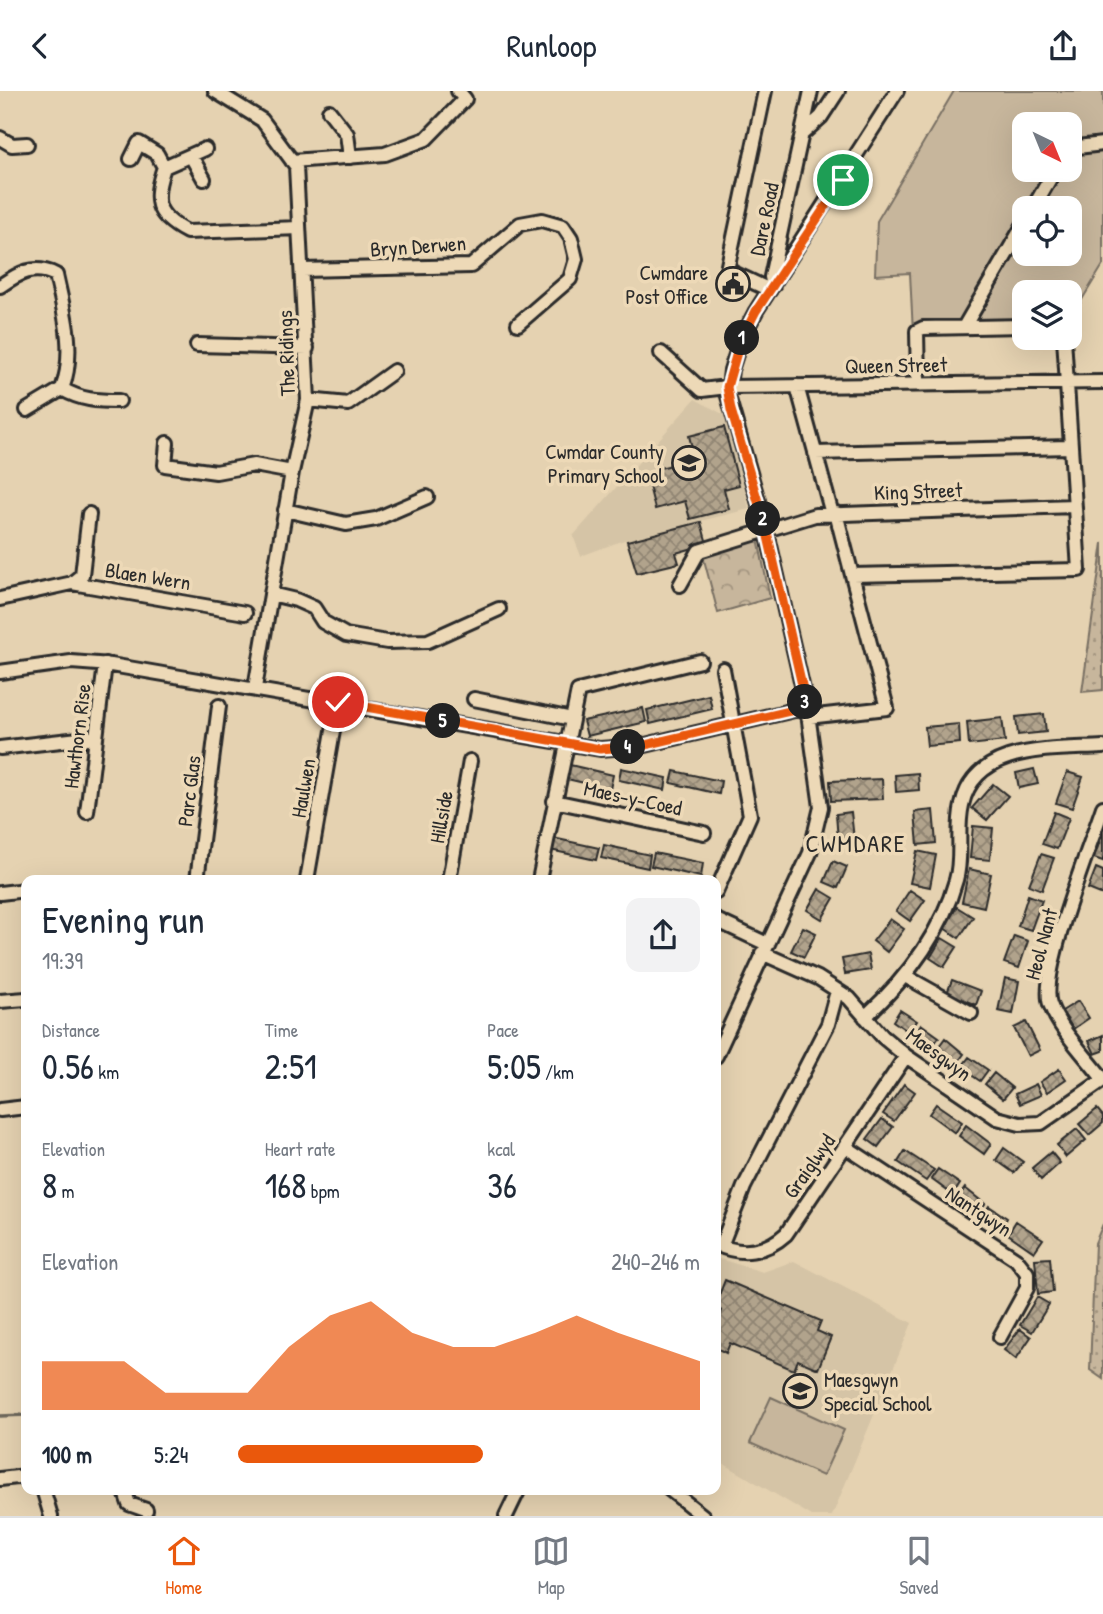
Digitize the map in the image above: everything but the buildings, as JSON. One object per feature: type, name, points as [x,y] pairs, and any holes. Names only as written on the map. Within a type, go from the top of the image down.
[{"type":"street","name":"The Ridings","points":[[215,91],[262,120],[296,166],[308,400],[285,510],[255,688]]},
{"type":"street","points":[[292,161],[385,154],[426,139],[465,99],[458,91]]},
{"type":"street","points":[[765,91],[727,269],[772,288],[897,91]]},
{"type":"street","name":"Dare Road","points":[[727,387],[740,342],[772,288],[771,277],[811,91]]},
{"type":"street","points":[[802,134],[821,117],[838,91]]},
{"type":"street","points":[[329,111],[347,134],[350,157]]},
{"type":"street","points":[[131,159],[141,137],[157,154],[164,167],[156,198],[162,214],[187,232],[299,228]]},
{"type":"street","points":[[0,138],[12,145],[27,144]]},
{"type":"street","points":[[1082,146],[1103,144]]},
{"type":"street","points":[[164,167],[205,149]]},
{"type":"street","points":[[191,156],[204,179]]},
{"type":"street","name":"Bryn Derwen","points":[[302,270],[471,266],[520,224],[542,220],[563,226],[571,238],[576,259],[570,279],[518,324]]},
{"type":"street","points":[[964,327],[1012,245]]},
{"type":"street","points":[[0,286],[20,272],[43,269],[56,275],[69,335],[67,376],[62,389],[27,410]]},
{"type":"street","points":[[918,384],[918,331],[923,328],[1012,326]]},
{"type":"street","points":[[197,345],[307,348]]},
{"type":"street","points":[[852,575],[1079,570],[1065,350]]},
{"type":"street","name":"Queen Street","points":[[661,353],[702,390],[727,387],[1103,382]]},
{"type":"street","points":[[308,400],[348,404],[394,371]]},
{"type":"street","points":[[0,672],[71,662],[105,664],[600,749],[641,746],[807,712],[887,708],[797,386]]},
{"type":"street","points":[[721,1045],[817,831],[821,807],[807,712],[767,532],[731,410],[727,387]]},
{"type":"street","points":[[62,389],[85,399],[119,401]]},
{"type":"street","points":[[167,443],[165,465],[216,472],[254,465],[292,473]]},
{"type":"street","points":[[815,453],[1069,447]]},
{"type":"street","points":[[285,510],[346,524],[376,519],[427,497]]},
{"type":"street","name":"King Street","points":[[680,585],[699,551],[815,515],[1074,506]]},
{"type":"street","name":"Blaen Wern","points":[[72,583],[82,575],[89,514]]},
{"type":"street","name":"Blaen Wern","points":[[0,599],[72,583],[245,613]]},
{"type":"street","name":"Blaen Wern","points":[[218,608],[219,593]]},
{"type":"street","points":[[271,594],[314,608],[323,622],[346,635],[387,642],[428,641],[499,609]]},
{"type":"street","points":[[541,875],[565,743],[578,691],[700,661]]},
{"type":"street","name":"Hawthorn Rise","points":[[88,812],[105,664]]},
{"type":"street","points":[[721,880],[750,815],[723,670]]},
{"type":"street","points":[[474,699],[572,719]]},
{"type":"street","name":"Haulwen","points":[[308,875],[338,702]]},
{"type":"street","name":"Parc Glas","points":[[198,875],[219,706]]},
{"type":"street","points":[[0,748],[96,737]]},
{"type":"street","points":[[865,1017],[905,976],[944,914],[957,878],[962,804],[975,777],[999,759],[1026,753],[1103,747]]},
{"type":"street","name":"Hillside","points":[[450,875],[470,761]]},
{"type":"street","name":"Maes-y-Coed","points":[[554,801],[704,833]]},
{"type":"street","name":"Heol Nant","points":[[1103,807],[1047,981],[1050,1005],[1058,1020],[1103,1079]]},
{"type":"street","points":[[0,893],[21,891]]},
{"type":"street","name":"Maesgwyn","points":[[721,923],[849,998],[906,1056],[997,1118],[1020,1124],[1041,1122],[1103,1079]]},
{"type":"street","points":[[905,976],[971,1013]]},
{"type":"street","points":[[721,1238],[828,1024],[837,991]]},
{"type":"street","points":[[0,1001],[21,999]]},
{"type":"street","name":"Graiglwyd","points":[[721,1246],[744,1253],[773,1245],[786,1234],[906,1056]]},
{"type":"street","points":[[0,1110],[21,1108]]},
{"type":"street","name":"Nantgwyn","points":[[846,1147],[1016,1259],[1027,1273],[1027,1288],[1000,1337]]},
{"type":"street","points":[[0,1479],[21,1477]]},
{"type":"street","points":[[45,1495],[51,1516]]},
{"type":"street","points":[[126,1495],[129,1504],[146,1510]]},
{"type":"street","points":[[506,1516],[516,1495]]},
{"type":"street","points":[[676,1495],[704,1516]]},
{"type":"shaded area","name":"Cwmdar County Primary School","points":[[695,399],[730,418],[749,509],[624,540],[581,556],[573,536]]},
{"type":"shaded area","name":"Maesgwyn Special School","points":[[721,1259],[763,1272],[794,1261],[912,1323],[832,1516],[812,1516],[721,1462]]},
{"type":"green space","points":[[954,91],[1103,91],[1103,265],[1082,300],[1082,280],[1012,280],[1012,329],[913,333],[910,273],[875,275],[877,221]]},
{"type":"green space","points":[[758,539],[770,598],[718,613],[703,556]]},
{"type":"green space","points":[[1103,543],[1103,690],[1082,692]]},
{"type":"green space","points":[[1103,1224],[1103,1379],[1090,1370],[1095,1243]]},
{"type":"green space","points":[[771,1397],[844,1430],[823,1476],[750,1443]]},
{"type":"waterway","points":[[0,1416],[21,1415]]},
{"type":"place","name":"Cwmdare Post Office","points":[[733,284]]},
{"type":"place","name":"Cwmdar County Primary School","points":[[689,463]]},
{"type":"place","name":"Maesgwyn Special School","points":[[800,1391]]},
{"type":"district","name":"CWMDARE","points":[[856,843]]},
{"type":"route","points":[[338,702],[600,749],[641,746],[807,707],[767,532],[727,396],[727,387],[740,342],[756,311],[843,180]]}]
